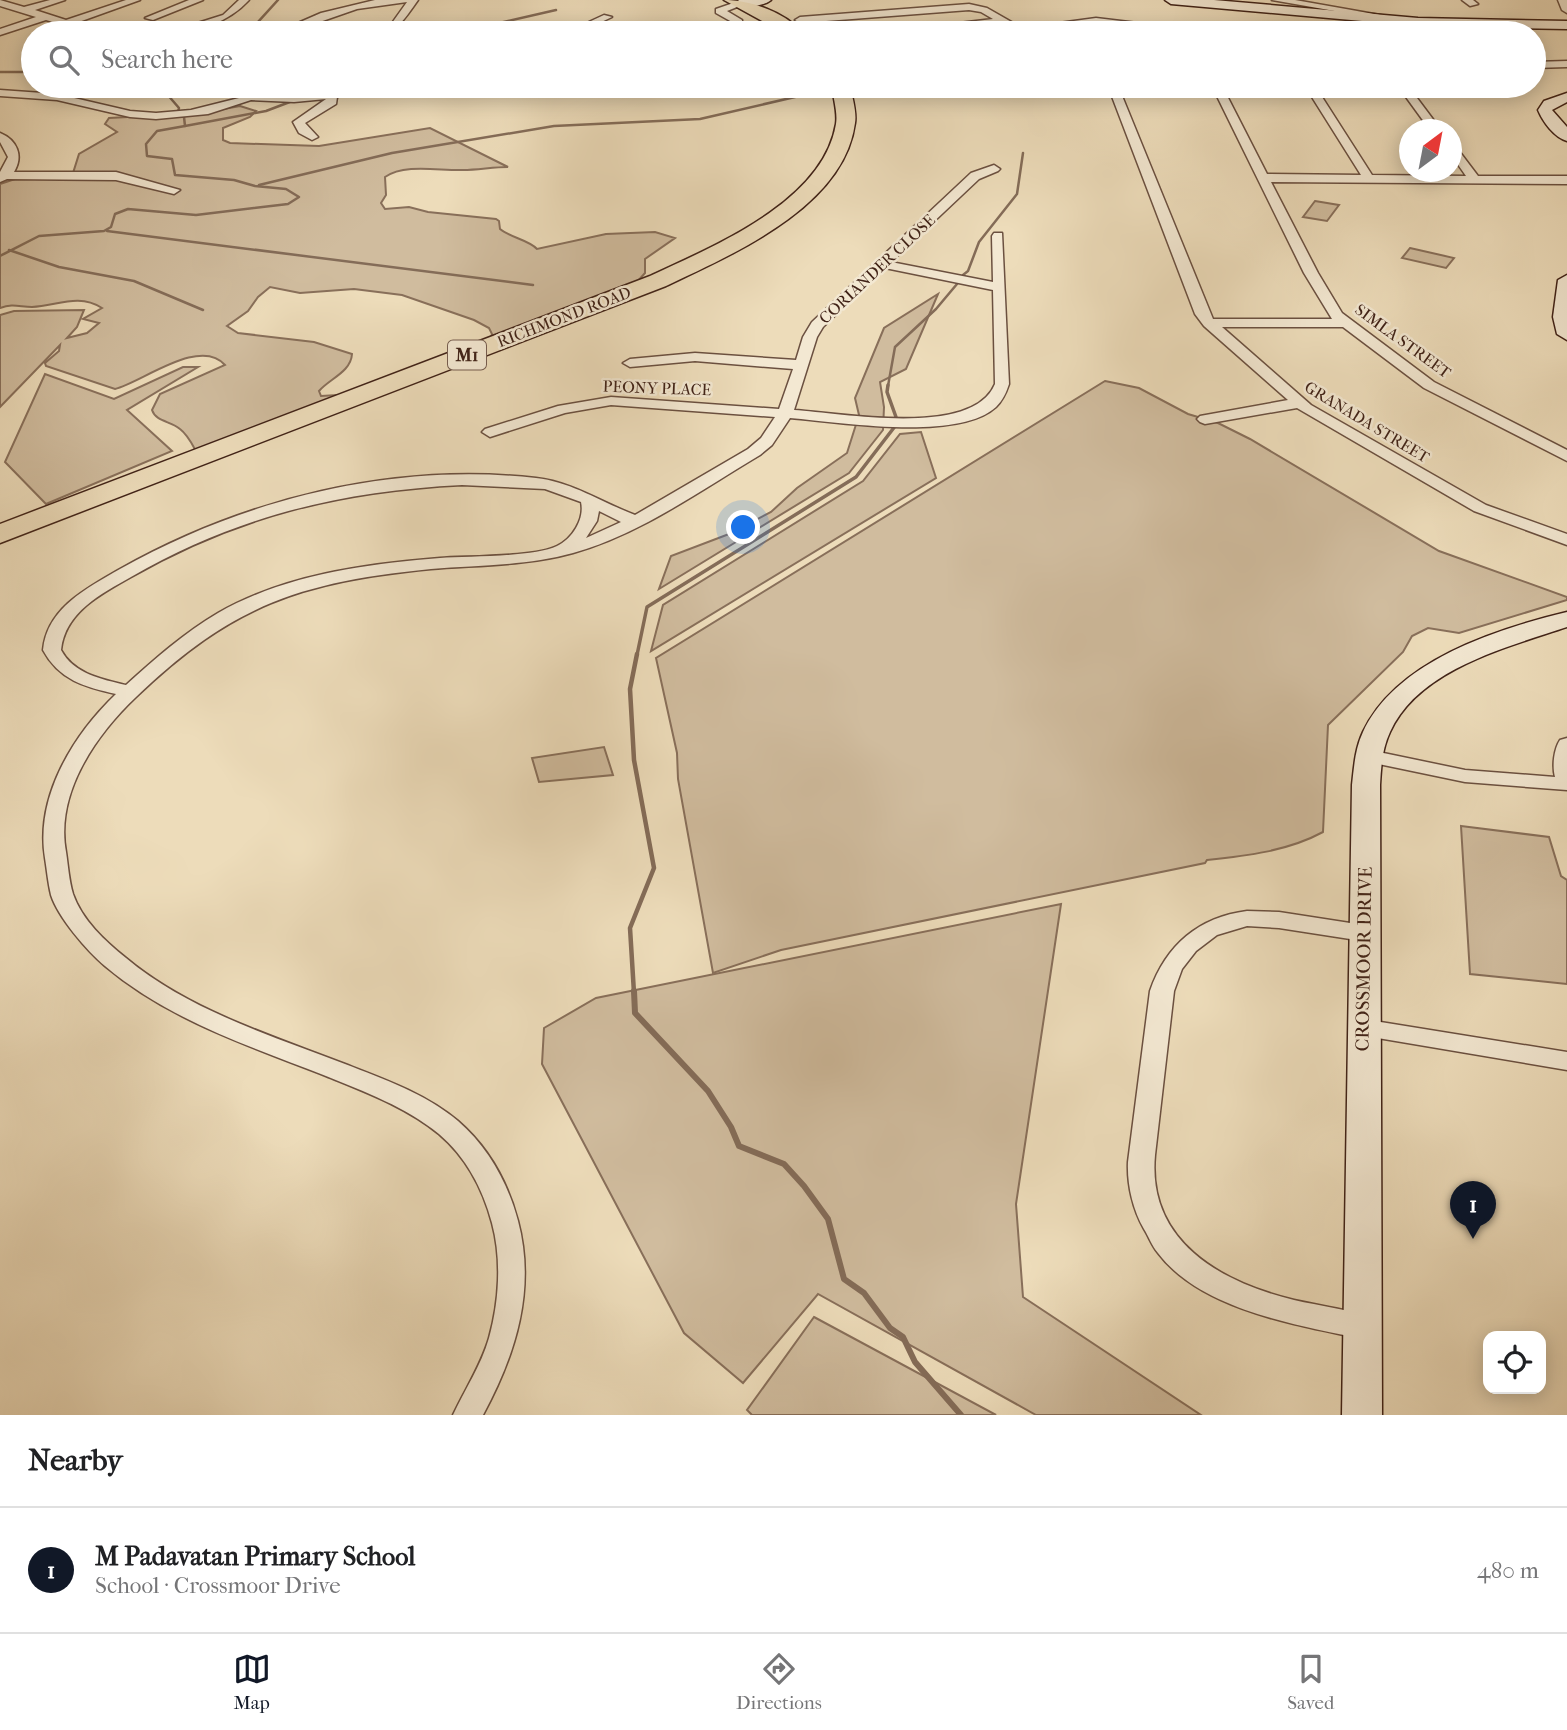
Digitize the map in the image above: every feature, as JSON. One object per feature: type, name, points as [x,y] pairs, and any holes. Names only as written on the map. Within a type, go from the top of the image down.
[{"type":"highway","points":[[737,2],[765,4],[789,21]]},
{"type":"highway","name":"RICHMOND ROAD","points":[[0,534],[658,281],[724,250],[786,210],[817,182],[834,161],[846,133],[848,104],[846,98]]},
{"type":"street","points":[[22,11],[60,0]]},
{"type":"street","points":[[71,21],[135,0]]},
{"type":"street","points":[[150,18],[198,0]]},
{"type":"street","points":[[218,21],[231,14],[244,0]]},
{"type":"street","points":[[311,21],[364,6],[404,0]]},
{"type":"street","points":[[398,21],[413,0]]},
{"type":"street","points":[[1171,0],[1419,21]]},
{"type":"street","points":[[1280,0],[1403,20]]},
{"type":"street","points":[[737,2],[719,11],[737,21]]},
{"type":"street","points":[[0,3],[56,21]]},
{"type":"street","points":[[843,21],[958,6],[984,10],[1003,21]]},
{"type":"street","points":[[598,21],[607,17]]},
{"type":"street","points":[[34,21],[43,18]]},
{"type":"street","points":[[0,32],[21,25]]},
{"type":"street","points":[[1546,65],[1567,64]]},
{"type":"street","points":[[0,93],[21,95]]},
{"type":"street","points":[[1567,96],[1549,104],[1545,110],[1549,118],[1567,136]]},
{"type":"street","points":[[64,98],[118,112],[152,115],[216,109],[252,98]]},
{"type":"street","points":[[312,137],[303,131],[299,122],[332,102],[332,98]]},
{"type":"street","name":"GRANADA STREET","points":[[1118,98],[1202,314],[1209,323],[1297,402],[1480,508],[1567,540]]},
{"type":"street","name":"SIMLA STREET","points":[[1223,98],[1332,309],[1346,323],[1429,385],[1567,456]]},
{"type":"street","points":[[1318,98],[1369,178]]},
{"type":"street","points":[[1412,98],[1428,119]]},
{"type":"street","points":[[0,136],[13,147],[16,157],[2,176]]},
{"type":"street","points":[[1462,163],[1475,180]]},
{"type":"street","name":"CORIANDER CLOSE","points":[[468,1415],[483,1387],[505,1331],[511,1271],[512,1248],[505,1211],[491,1182],[460,1139],[422,1109],[216,1023],[156,994],[131,978],[101,951],[79,924],[60,889],[54,869],[54,826],[71,768],[94,732],[130,692],[198,633],[225,617],[282,591],[360,572],[527,556],[563,550],[601,538],[766,444],[778,429],[814,329],[975,176],[994,169]]},
{"type":"street","points":[[2,176],[116,176],[174,190]]},
{"type":"street","points":[[1264,178],[1567,180]]},
{"type":"street","name":"PEONY PLACE","points":[[490,432],[563,409],[611,401],[915,423],[948,421],[979,411],[995,399],[1002,384],[998,236]]},
{"type":"street","points":[[882,264],[1000,287]]},
{"type":"street","points":[[1567,280],[1562,317],[1567,334]]},
{"type":"street","points":[[1209,323],[1346,323]]},
{"type":"street","points":[[629,363],[695,357],[801,365]]},
{"type":"street","points":[[1205,419],[1297,402]]},
{"type":"street","points":[[130,692],[86,679],[63,667],[52,650],[56,627],[71,610],[104,585],[153,556],[207,531],[283,504],[340,492],[429,481],[489,480],[546,484],[572,492],[634,521]]},
{"type":"street","points":[[563,550],[590,521],[592,510],[589,501]]},
{"type":"street","name":"CROSSMOOR DRIVE","points":[[1362,1415],[1363,933],[1369,756],[1379,727],[1388,714],[1428,674],[1479,649],[1567,619]]},
{"type":"street","points":[[1369,756],[1465,776],[1567,784],[1563,770],[1567,744]]},
{"type":"street","points":[[1363,933],[1280,921],[1235,920],[1209,931],[1184,947],[1167,972],[1161,991],[1141,1174],[1147,1208],[1165,1243],[1213,1285],[1242,1298],[1363,1328]]},
{"type":"street","points":[[1363,1028],[1567,1061]]},
{"type":"shaded area","points":[[240,106],[256,111],[250,117],[223,128],[223,140],[230,143],[319,146],[430,128],[508,167],[412,169],[393,173],[385,177],[386,195],[381,203],[385,209],[409,207],[428,212],[496,219],[500,229],[537,249],[606,234],[655,232],[675,238],[645,259],[645,273],[637,282],[490,341],[492,334],[489,328],[474,320],[402,295],[354,289],[300,293],[270,287],[248,311],[227,326],[238,333],[314,342],[352,354],[348,366],[319,391],[321,396],[338,395],[197,453],[183,431],[157,417],[152,410],[160,394],[225,365],[214,357],[186,358],[115,389],[46,366],[45,363],[59,351],[60,345],[0,407],[0,315],[14,311],[84,310],[77,327],[67,338],[87,333],[99,323],[83,319],[102,308],[84,301],[67,301],[32,307],[13,305],[0,308],[0,184],[18,178],[73,173],[79,154],[117,132],[105,124],[109,118],[202,113]]},
{"type":"shaded area","points":[[1315,201],[1339,205],[1327,221],[1303,217]]},
{"type":"shaded area","points":[[1410,248],[1454,258],[1446,268],[1402,258]]},
{"type":"shaded area","points":[[938,294],[906,369],[880,382],[884,407],[883,430],[849,473],[659,589],[671,556],[729,534],[771,512],[797,488],[847,453],[859,415],[855,398],[884,328]]},
{"type":"shaded area","points":[[183,367],[198,367],[127,410],[172,451],[46,504],[5,462],[45,374],[114,399]]},
{"type":"shaded area","points":[[1105,381],[1139,388],[1188,414],[1218,423],[1250,439],[1439,551],[1567,597],[1567,600],[1459,633],[1428,628],[1412,636],[1403,652],[1328,725],[1323,832],[1310,838],[1266,852],[1207,860],[1205,863],[781,950],[713,973],[678,779],[677,753],[656,658]]},
{"type":"shaded area","points":[[921,432],[936,478],[651,651],[663,605],[863,481],[900,434]]},
{"type":"shaded area","points":[[604,747],[613,775],[539,782],[532,758]]},
{"type":"shaded area","points":[[1461,826],[1549,837],[1561,876],[1567,880],[1567,984],[1470,974]]},
{"type":"shaded area","points":[[1061,904],[1016,1204],[1023,1297],[1201,1415],[1036,1415],[818,1294],[743,1383],[684,1333],[542,1064],[544,1028],[596,998]]},
{"type":"shaded area","points":[[814,1317],[996,1415],[752,1415],[747,1410]]},
{"type":"waterway","points":[[259,21],[278,0]]},
{"type":"waterway","points":[[508,21],[556,10]]},
{"type":"waterway","points":[[0,72],[21,72]]},
{"type":"waterway","points":[[170,98],[179,108],[178,112]]},
{"type":"waterway","points":[[259,185],[392,153],[554,126],[700,119],[791,98]]},
{"type":"waterway","points":[[185,126],[266,111],[295,100]]},
{"type":"waterway","points":[[184,117],[185,126]]},
{"type":"waterway","points":[[11,251],[39,236],[104,231],[111,227],[115,214],[128,209],[196,215],[288,204],[299,197],[286,189],[255,186],[234,180],[175,175],[172,159],[147,156],[146,144],[157,131],[185,126]]},
{"type":"waterway","points":[[963,275],[968,271],[979,242],[1017,194],[1023,153]]},
{"type":"waterway","points":[[107,231],[533,285]]},
{"type":"waterway","points":[[0,256],[11,251]]},
{"type":"waterway","points":[[11,251],[59,267],[134,281],[203,310]]},
{"type":"waterway","points":[[888,386],[895,347],[936,309],[957,284]]},
{"type":"waterway","points":[[888,385],[887,392],[896,417]]},
{"type":"waterway","points":[[637,655],[647,607],[856,477],[896,425]]},
{"type":"waterway","points":[[634,993],[630,928],[654,868],[634,760],[630,689],[637,654]]},
{"type":"waterway","points":[[634,991],[635,1013],[708,1091],[731,1127],[739,1146],[784,1164],[804,1186],[828,1219],[844,1279],[864,1293],[890,1328],[903,1337],[915,1362],[961,1415]]},
{"type":"place","name":"M Padavatan Primary School","points":[[1473,1239]]}]
